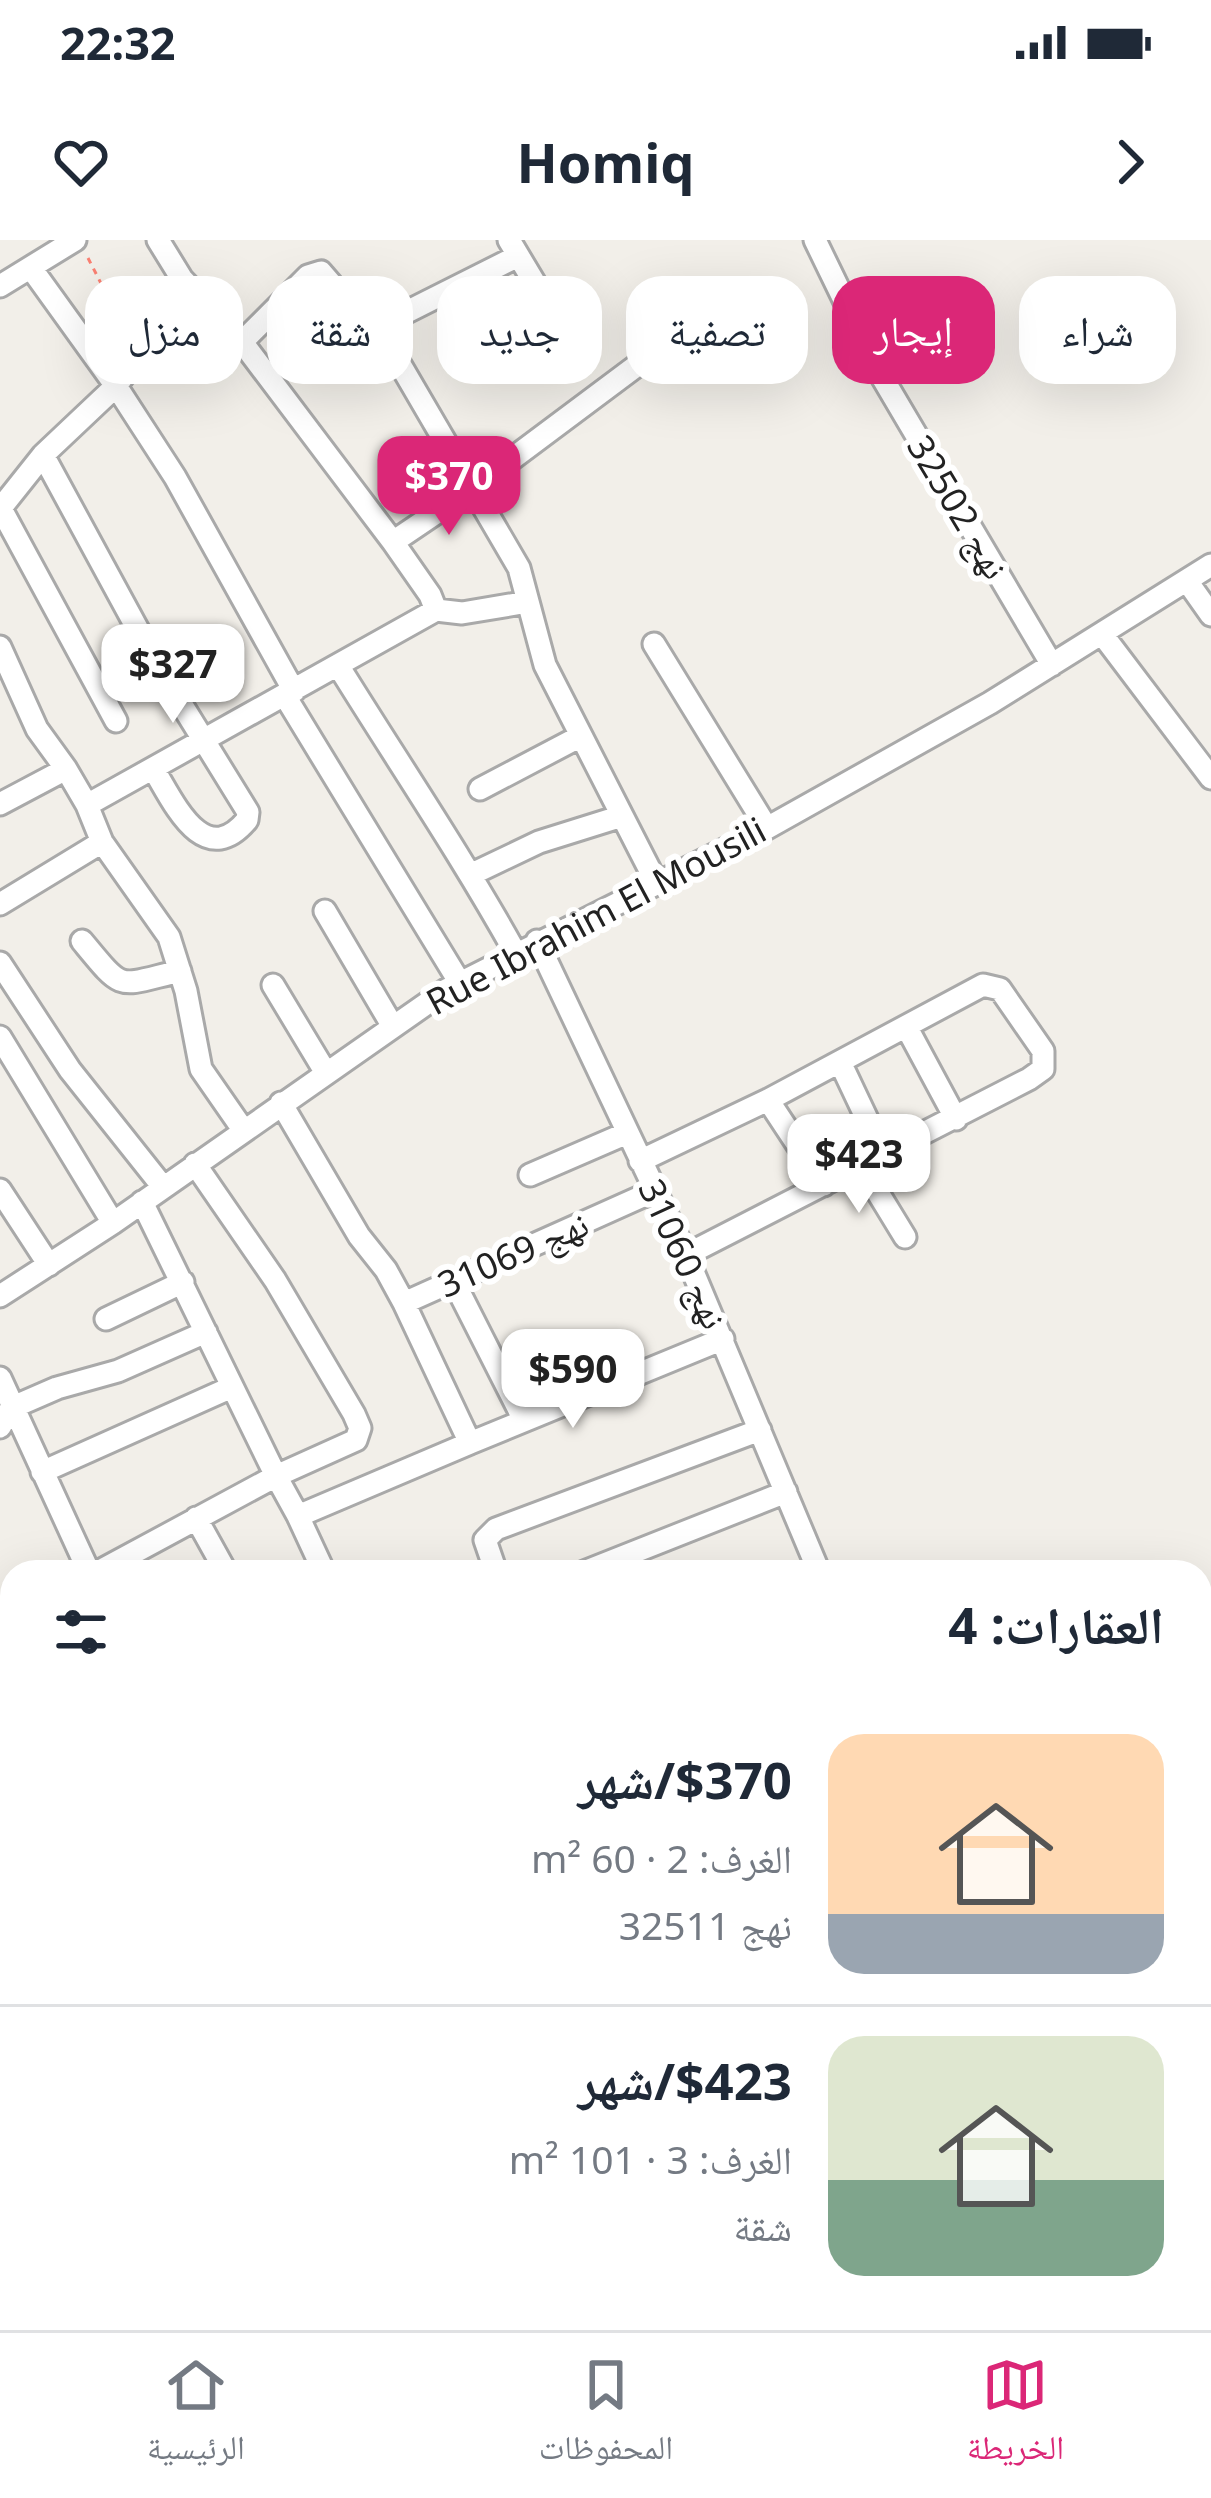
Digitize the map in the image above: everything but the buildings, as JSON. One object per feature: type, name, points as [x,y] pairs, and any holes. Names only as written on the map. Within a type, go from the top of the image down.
[{"type":"street","points":[[0,286],[75,240]]},
{"type":"street","points":[[158,240],[181,276]]},
{"type":"street","name":"نهج 32502","points":[[815,240],[878,372],[1052,665]]},
{"type":"street","points":[[413,305],[513,248],[530,276]]},
{"type":"street","points":[[31,268],[176,477],[289,694],[460,983]]},
{"type":"street","points":[[243,341],[267,317]]},
{"type":"street","points":[[243,343],[393,542],[436,610]]},
{"type":"street","points":[[393,542],[626,373]]},
{"type":"street","points":[[411,384],[519,568],[545,665],[656,882]]},
{"type":"street","points":[[116,386],[43,455],[0,508],[116,721]]},
{"type":"street","points":[[43,455],[104,572],[248,812],[248,820],[240,828],[210,837],[199,834],[188,826],[154,770]]},
{"type":"street","name":"Rue Ibrahim El Mousili","points":[[0,1296],[460,983],[767,828],[1052,665],[1211,565]]},
{"type":"street","points":[[1187,581],[1211,615]]},
{"type":"street","points":[[87,805],[436,610],[462,613],[528,602]]},
{"type":"street","points":[[1102,634],[1211,778]]},
{"type":"street","points":[[654,644],[767,828]]},
{"type":"street","points":[[0,647],[37,729],[87,805],[102,842],[169,937],[201,1069],[244,1131]]},
{"type":"street","points":[[339,667],[472,874],[515,952]]},
{"type":"street","points":[[480,789],[579,737]]},
{"type":"street","points":[[0,804],[66,769]]},
{"type":"street","points":[[472,874],[539,842],[622,816]]},
{"type":"street","points":[[0,904],[102,842]]},
{"type":"street","points":[[325,911],[392,1025]]},
{"type":"street","points":[[82,941],[114,980],[126,984],[180,971]]},
{"type":"street","name":"نهج 31060","points":[[537,941],[686,1255],[814,1560]]},
{"type":"street","points":[[0,964],[70,1070],[163,1187]]},
{"type":"street","points":[[640,1161],[907,1028],[968,992],[992,985],[1016,1006],[1043,1052],[1043,1069],[956,1119],[686,1255]]},
{"type":"street","points":[[273,986],[326,1073]]},
{"type":"street","points":[[907,1028],[956,1119]]},
{"type":"street","points":[[0,1036],[113,1223]]},
{"type":"street","points":[[840,1062],[883,1154]]},
{"type":"street","points":[[767,1100],[824,1185]]},
{"type":"street","points":[[281,1103],[359,1236],[386,1270],[470,1443]]},
{"type":"street","points":[[530,1175],[627,1132]]},
{"type":"street","points":[[116,1560],[359,1435],[360,1428],[275,1280],[195,1164]]},
{"type":"street","points":[[861,1165],[905,1237]]},
{"type":"street","points":[[0,1190],[49,1265]]},
{"type":"street","name":"نهج 31069","points":[[404,1303],[654,1190]]},
{"type":"street","points":[[142,1202],[318,1560]]},
{"type":"street","points":[[453,1280],[524,1420]]},
{"type":"street","points":[[106,1319],[183,1282]]},
{"type":"street","points":[[6,1418],[57,1388],[118,1371],[206,1332]]},
{"type":"street","points":[[298,1516],[723,1339]]},
{"type":"street","points":[[0,1378],[6,1418],[42,1472],[87,1560]]},
{"type":"street","points":[[42,1472],[232,1387]]},
{"type":"street","points":[[491,1560],[485,1544],[496,1529],[760,1430]]},
{"type":"street","points":[[614,1560],[786,1492]]},
{"type":"street","points":[[196,1519],[219,1560]]},
{"type":"path","points":[[89,260],[97,276]]}]
